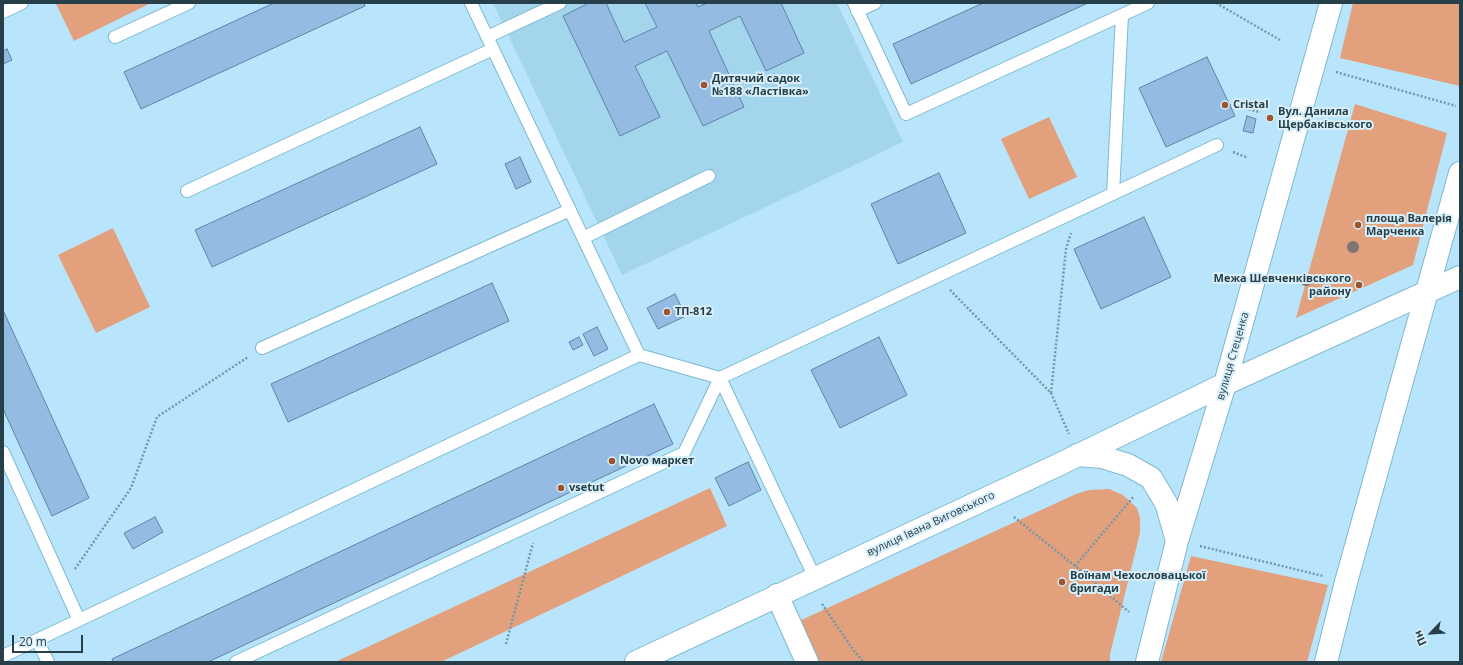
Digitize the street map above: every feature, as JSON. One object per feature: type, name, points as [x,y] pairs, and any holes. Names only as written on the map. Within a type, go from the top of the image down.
[{"type":"main road","name":"вулиця Стеценка","points":[[1146,662],[1185,543],[1225,384],[1331,3]]},
{"type":"main road","points":[[1326,662],[1426,292],[1460,173]]},
{"type":"main road","points":[[1225,384],[1460,277]]},
{"type":"main road","name":"вулиця Івана Виговського","points":[[636,662],[1078,455],[1225,384]]},
{"type":"main road","points":[[1078,455],[1102,457],[1128,464],[1151,478],[1166,503],[1185,543]]},
{"type":"main road","points":[[777,596],[807,662]]},
{"type":"lane","points":[[3,12],[22,3]]},
{"type":"lane","points":[[115,37],[188,3]]},
{"type":"lane","points":[[471,3],[639,355]]},
{"type":"lane","points":[[487,37],[560,3]]},
{"type":"lane","points":[[875,3],[855,7],[906,114],[1148,3]]},
{"type":"lane","points":[[1113,194],[1122,15]]},
{"type":"lane","points":[[187,191],[493,49]]},
{"type":"lane","points":[[236,662],[684,453],[720,378],[1218,145]]},
{"type":"lane","points":[[583,238],[709,176]]},
{"type":"lane","points":[[262,348],[570,210]]},
{"type":"lane","points":[[3,656],[639,355],[720,378],[815,578]]},
{"type":"lane","points":[[3,452],[79,620]]},
{"type":"lane","points":[[37,640],[48,662]]},
{"type":"path","points":[[1216,3],[1280,40]]},
{"type":"path","points":[[1336,72],[1456,106]]},
{"type":"path","points":[[1229,105],[1260,112]]},
{"type":"path","points":[[1050,394],[1066,249],[1078,211]]},
{"type":"path","points":[[937,277],[1050,394],[1069,435]]},
{"type":"path","points":[[64,586],[131,488],[157,416],[262,348]]},
{"type":"path","points":[[1075,566],[1138,492]]},
{"type":"path","points":[[1014,517],[1129,612]]},
{"type":"path","points":[[506,644],[539,521]]},
{"type":"path","points":[[1185,543],[1330,577]]},
{"type":"path","points":[[822,604],[854,651],[864,662]]},
{"type":"shaded area","name":"Дитячий садок №188 «Ластівка»","points":[[493,3],[837,3],[903,142],[622,275]]},
{"type":"shaded area","points":[[1353,3],[1460,3],[1460,86],[1340,58]]},
{"type":"shaded area","points":[[56,4],[149,4],[74,41]]},
{"type":"shaded area","points":[[1355,104],[1447,133],[1413,265],[1296,318]]},
{"type":"shaded area","points":[[1049,117],[1077,177],[1029,199],[1001,139]]},
{"type":"shaded area","points":[[113,228],[150,307],[96,333],[58,255]]},
{"type":"shaded area","points":[[710,488],[727,526],[441,662],[335,662]]},
{"type":"shaded area","points":[[1109,489],[1123,495],[1137,508],[1140,518],[1140,533],[1110,654],[1110,662],[802,662],[786,627],[1076,494],[1089,490]]},
{"type":"shaded area","points":[[1191,556],[1328,585],[1307,662],[1161,662]]},
{"type":"building","points":[[274,3],[364,3],[365,6],[141,109],[124,72]]},
{"type":"building","points":[[589,3],[606,3],[624,42],[657,27],[645,3],[696,3],[698,7],[707,3],[781,3],[804,53],[766,71],[740,16],[709,31],[744,107],[703,126],[667,51],[635,66],[660,117],[620,136],[563,16]]},
{"type":"building","points":[[983,3],[1088,3],[911,84],[893,44]]},
{"type":"building","points":[[7,49],[12,60],[3,64],[3,51]]},
{"type":"building","points":[[1207,57],[1235,116],[1166,147],[1139,88]]},
{"type":"building","points":[[1247,116],[1256,119],[1253,133],[1243,131]]},
{"type":"building","points":[[420,127],[437,164],[212,267],[195,230]]},
{"type":"building","points":[[520,157],[531,182],[516,189],[505,164]]},
{"type":"building","points":[[939,173],[966,233],[898,264],[871,204]]},
{"type":"building","points":[[1144,217],[1171,277],[1101,309],[1074,249]]},
{"type":"building","points":[[492,283],[509,321],[288,422],[271,384]]},
{"type":"building","name":"ТП-812","points":[[675,294],[686,316],[658,329],[647,308]]},
{"type":"building","points":[[3,310],[89,498],[52,516],[3,409]]},
{"type":"building","points":[[597,327],[608,349],[594,356],[583,334]]},
{"type":"building","points":[[579,337],[583,345],[573,350],[569,342]]},
{"type":"building","points":[[879,337],[907,395],[840,428],[811,370]]},
{"type":"building","points":[[654,404],[673,444],[208,662],[113,662],[112,659]]},
{"type":"building","points":[[748,462],[761,490],[729,506],[715,478]]},
{"type":"building","points":[[155,517],[163,532],[133,549],[124,533]]},
{"type":"place","name":"Дитячий садок №188 «Ластівка»","points":[[704,85]]},
{"type":"place","name":"Cristal","points":[[1225,105]]},
{"type":"place","name":"Вул. Данила Щербаківського","points":[[1270,118]]},
{"type":"place","name":"площа Валерія Марченка","points":[[1358,225]]},
{"type":"place","name":"Межа Шевченківського району","points":[[1359,285]]},
{"type":"place","name":"ТП-812","points":[[667,312]]},
{"type":"place","name":"Novo маркет","points":[[612,461]]},
{"type":"place","name":"vsetut","points":[[561,488]]},
{"type":"place","name":"Воїнам Чехословацької бригади","points":[[1062,582]]}]
